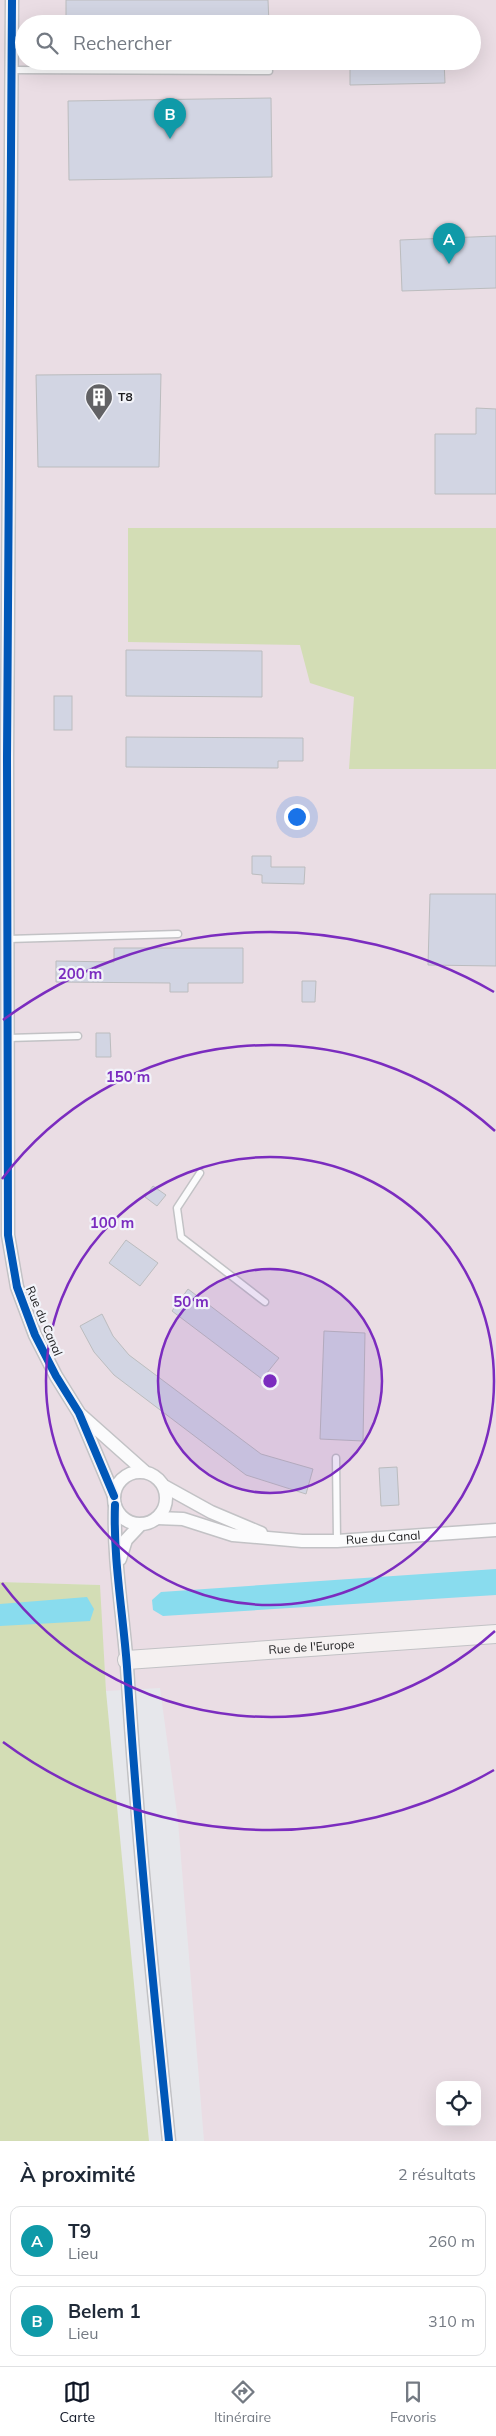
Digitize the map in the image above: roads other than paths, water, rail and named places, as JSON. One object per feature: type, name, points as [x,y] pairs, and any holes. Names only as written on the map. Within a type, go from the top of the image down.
[{"type":"street","name":"Rue du Canal","points":[[12,0],[4,758],[8,1038],[3,1102],[8,1235],[17,1288],[36,1335],[56,1376],[79,1413],[114,1501],[125,1519],[141,1524],[157,1518],[183,1519],[233,1535],[337,1541],[496,1530]]},
{"type":"street","name":"Rue du Canal","points":[[79,1413],[144,1471],[152,1474],[164,1486],[211,1512],[270,1537]]},
{"type":"street","points":[[144,1471],[135,1472],[120,1480],[114,1501],[114,1528],[126,1660],[137,1822],[169,2141]]},
{"type":"street","points":[[157,1518],[166,1503],[164,1486]]},
{"type":"street","points":[[118,1563],[126,1540],[141,1524]]},
{"type":"street","name":"Rue de l'Europe","points":[[126,1660],[496,1634]]},
{"type":"lane","points":[[12,70],[269,71]]},
{"type":"lane","points":[[8,939],[178,934]]},
{"type":"lane","points":[[8,1038],[78,1036]]},
{"type":"lane","points":[[200,1173],[177,1208],[181,1237],[265,1302]]},
{"type":"lane","points":[[336,1458],[337,1541]]},
{"type":"water","points":[[496,1569],[496,1595],[163,1616],[153,1610],[152,1600],[161,1592]]},
{"type":"water","points":[[87,1597],[94,1609],[90,1621],[0,1626],[0,1604]]},
{"type":"place","name":"Belem 1","points":[[170,139]]},
{"type":"place","name":"T9","points":[[449,264]]},
{"type":"place","name":"T8","points":[[99,421]]}]
